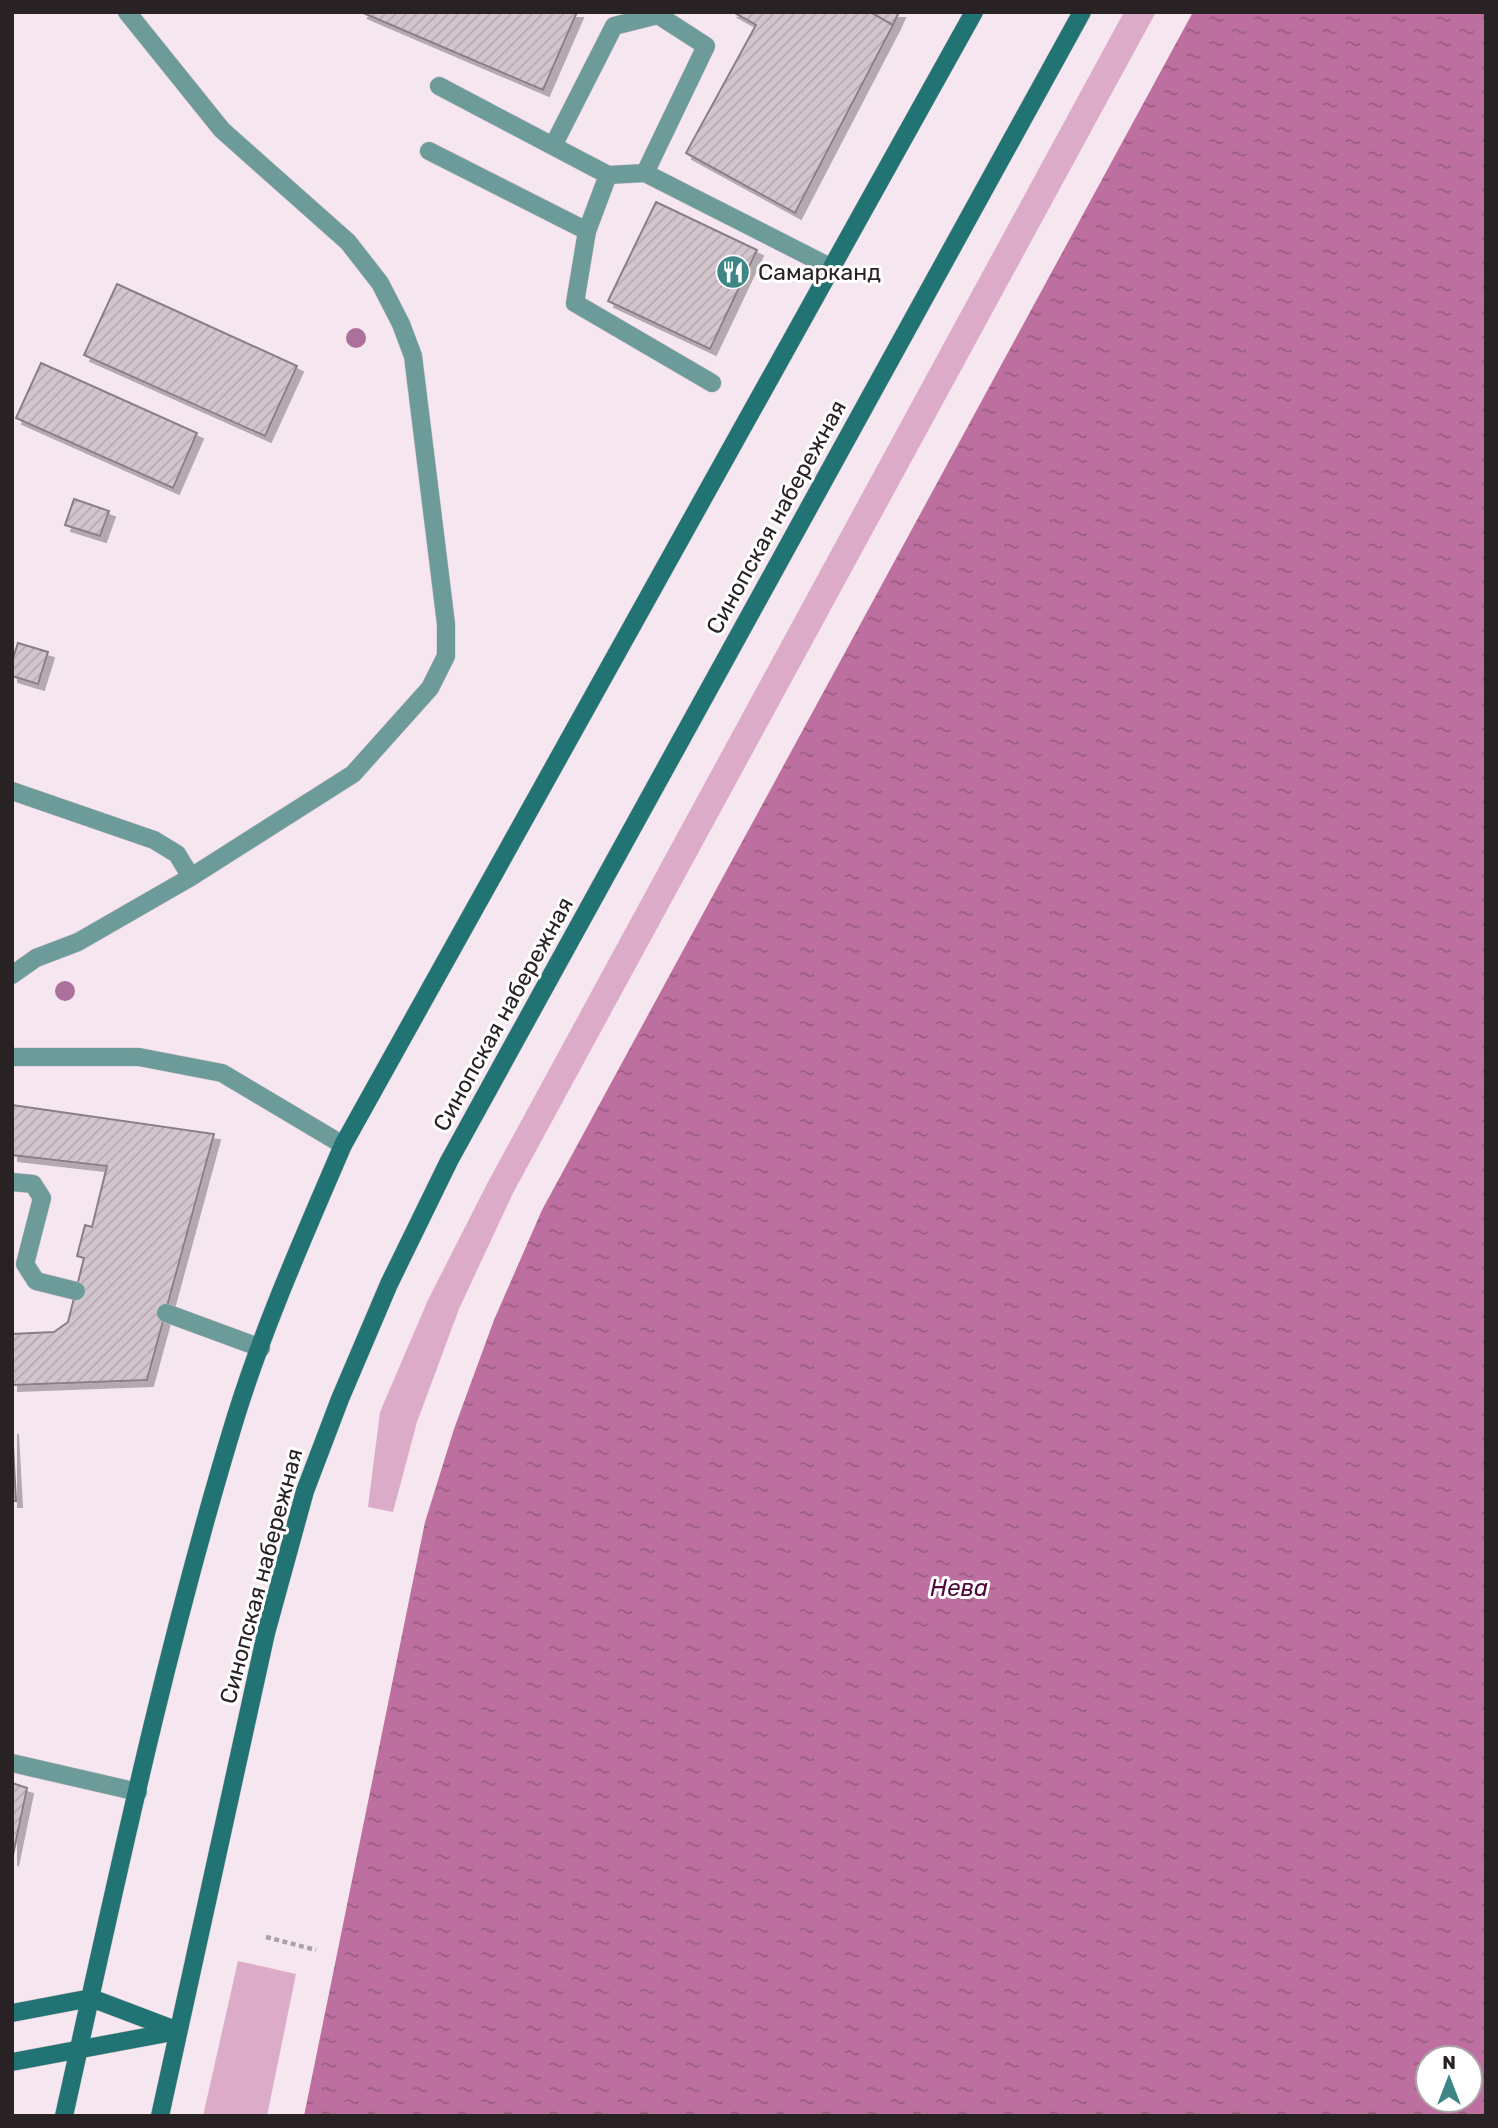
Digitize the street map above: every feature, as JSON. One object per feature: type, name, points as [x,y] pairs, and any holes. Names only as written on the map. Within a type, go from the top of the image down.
[{"type":"main road","points":[[64,2116],[184,1597],[237,1413],[290,1270],[343,1145],[974,12]]},
{"type":"main road","name":"Синопская набережная","points":[[160,2116],[266,1633],[305,1491],[340,1399],[389,1284],[463,1137],[1082,12]]},
{"type":"main road","points":[[12,2013],[91,1998],[178,2031]]},
{"type":"main road","points":[[12,2062],[178,2031]]},
{"type":"lane","points":[[12,975],[36,958],[78,943],[191,877],[353,774],[430,688],[446,656],[446,624],[413,355],[401,324],[380,283],[348,242],[222,130],[127,12]]},
{"type":"lane","points":[[552,146],[614,26],[658,15],[706,46],[645,173]]},
{"type":"lane","points":[[439,86],[608,175],[645,173],[830,267]]},
{"type":"lane","points":[[429,151],[587,232]]},
{"type":"lane","points":[[608,175],[587,232],[575,303],[712,383]]},
{"type":"lane","points":[[12,791],[153,840],[177,854],[191,877]]},
{"type":"lane","points":[[12,1057],[139,1057],[222,1073],[343,1145]]},
{"type":"lane","points":[[12,1182],[33,1184],[42,1198],[25,1264],[36,1281],[76,1291]]},
{"type":"lane","points":[[166,1313],[261,1349]]},
{"type":"lane","points":[[12,1763],[138,1792]]},
{"type":"path","points":[[266,1937],[316,1950]]},
{"type":"shaded area","points":[[1124,12],[1156,12],[513,1193],[459,1309],[417,1422],[393,1512],[368,1507],[380,1412],[428,1300],[488,1182]]},
{"type":"shaded area","points":[[238,1961],[296,1974],[267,2116],[203,2116]]},
{"type":"water","name":"Нева","points":[[1193,12],[1486,12],[1486,2116],[304,2116],[425,1522],[454,1429],[494,1320],[542,1210]]},
{"type":"building","points":[[361,12],[577,12],[543,90]]},
{"type":"building","points":[[733,12],[870,12],[893,25],[795,213],[686,153],[756,25]]},
{"type":"building","points":[[870,12],[899,12],[893,25]]},
{"type":"building","points":[[656,202],[757,250],[710,349],[608,301]]},
{"type":"building","points":[[117,284],[297,366],[265,436],[84,355]]},
{"type":"building","points":[[41,363],[197,433],[173,488],[16,418]]},
{"type":"building","points":[[74,499],[109,511],[100,536],[65,525]]},
{"type":"building","points":[[18,643],[48,652],[38,684],[12,676],[12,661]]},
{"type":"building","points":[[12,1105],[214,1134],[147,1380],[12,1385],[12,1334],[54,1332],[68,1322],[84,1258],[77,1256],[85,1225],[92,1227],[107,1166],[12,1155]]},
{"type":"building","points":[[12,1428],[16,1501],[12,1501]]},
{"type":"building","points":[[12,1783],[27,1788],[12,1860]]},
{"type":"place","name":"Самарканд","points":[[733,272]]}]
